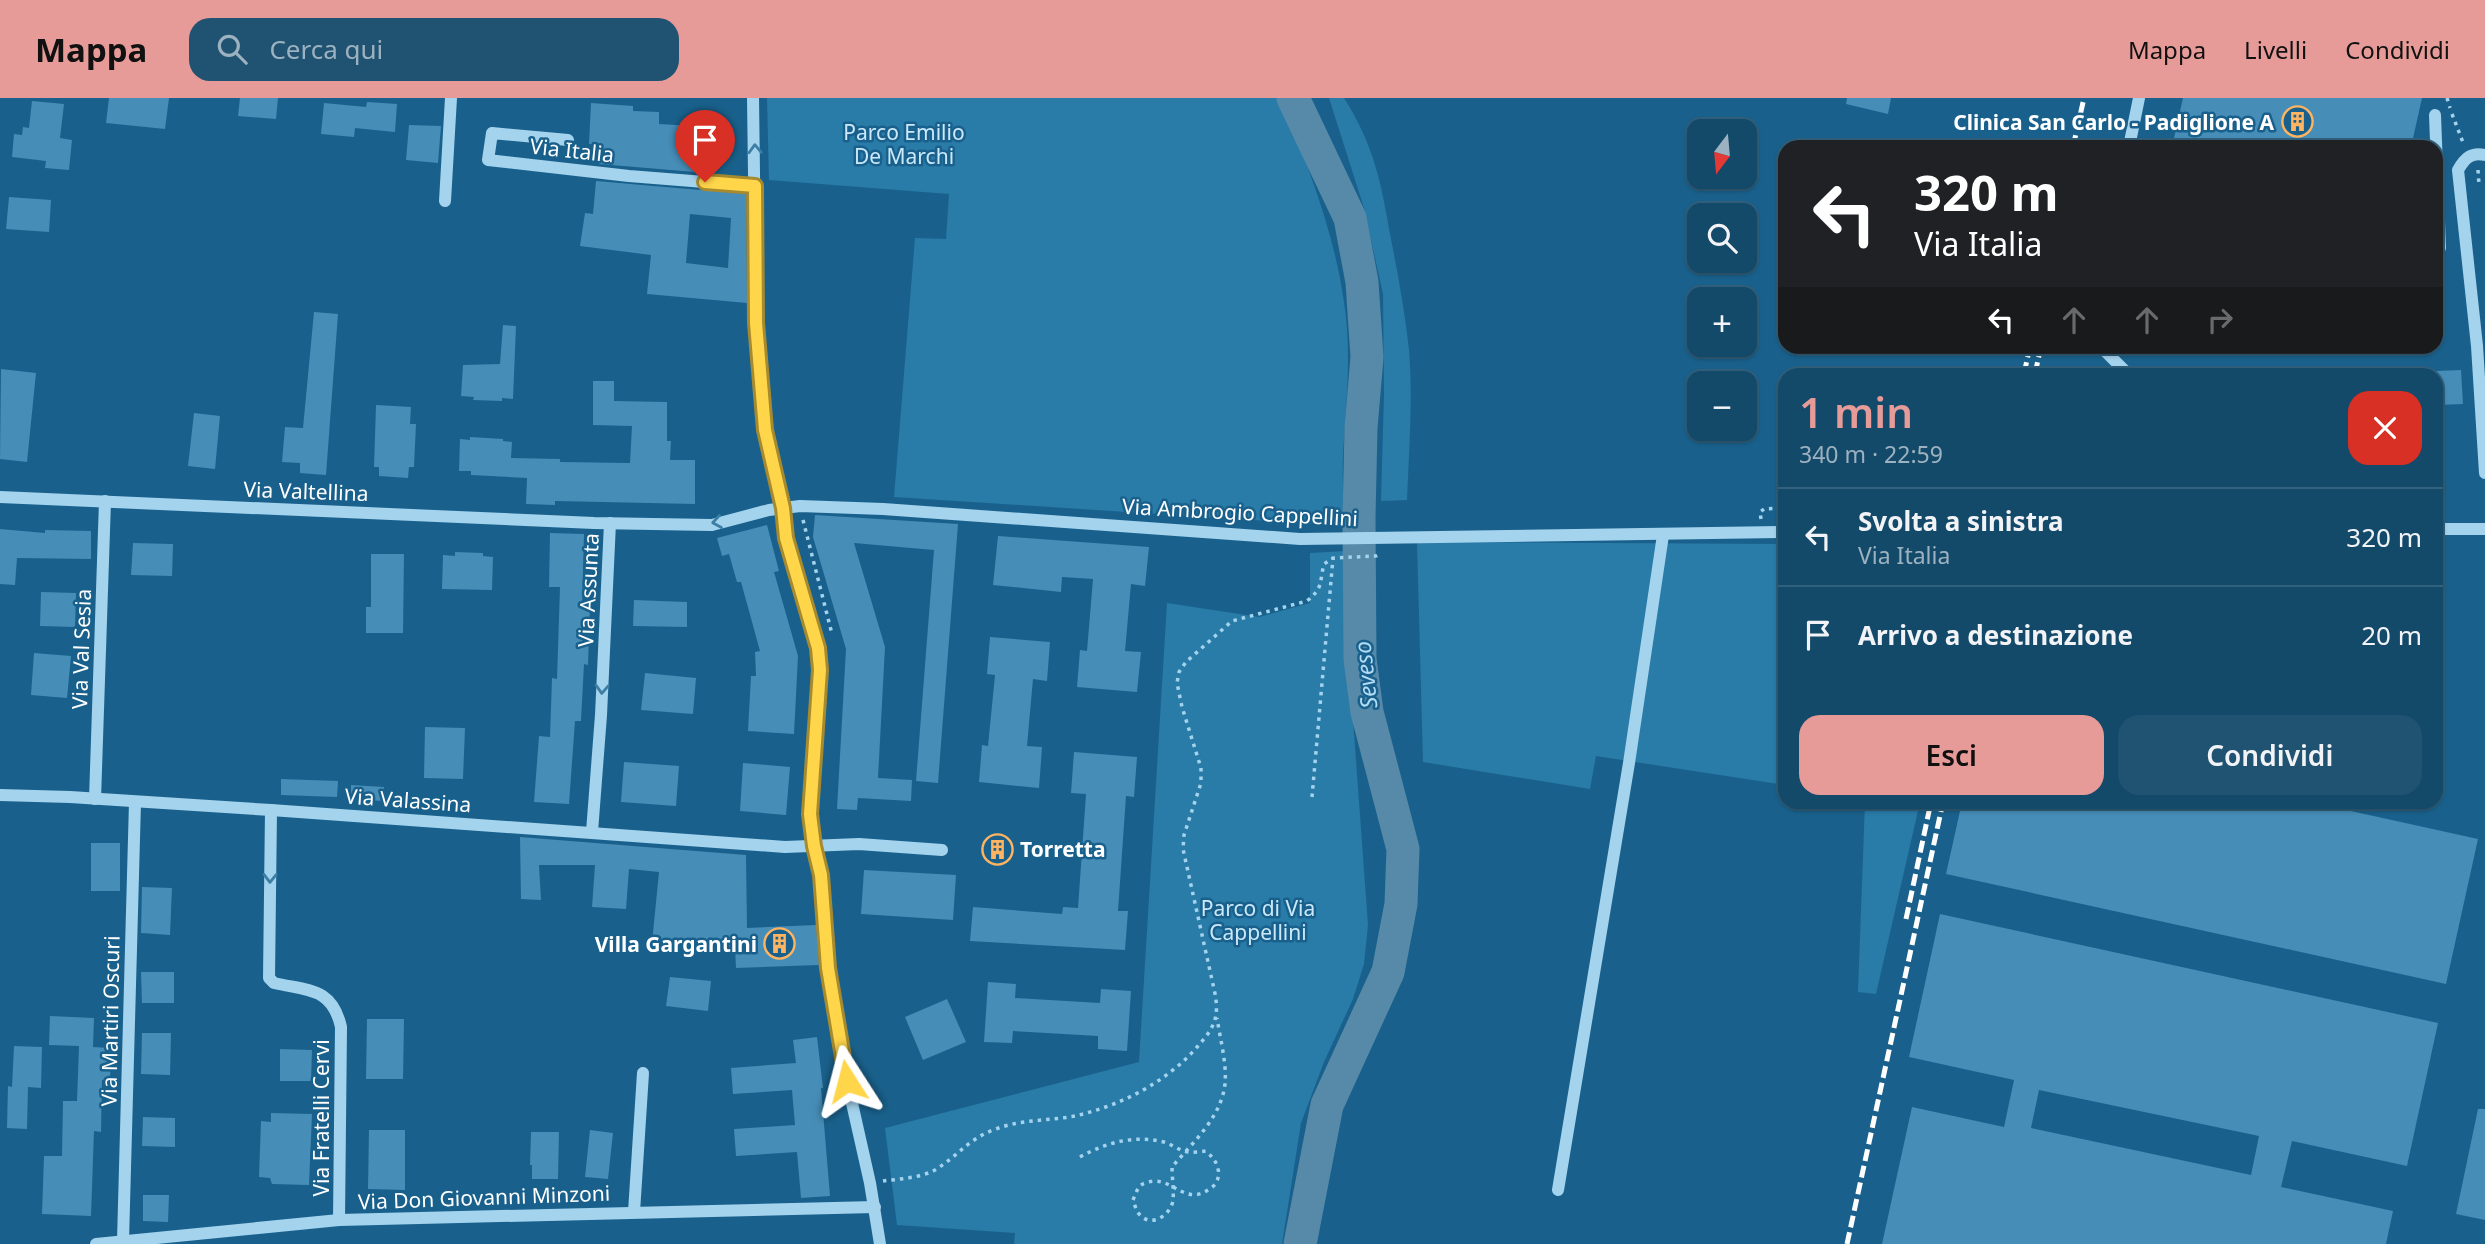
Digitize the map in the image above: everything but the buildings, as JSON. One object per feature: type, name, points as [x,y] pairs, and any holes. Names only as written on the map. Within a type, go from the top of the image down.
[{"type":"street","points":[[445,201],[451,98]]},
{"type":"street","points":[[753,98],[756,323],[765,430],[783,508],[786,538],[818,648],[820,670],[810,814],[821,875],[828,968],[847,1081],[875,1207],[880,1244]]},
{"type":"street","points":[[2130,140],[2139,98]]},
{"type":"street","points":[[2435,115],[2436,140]]},
{"type":"street","name":"Via Italia","points":[[568,140],[492,133],[488,160],[629,176],[755,186]]},
{"type":"street","points":[[2485,155],[2468,156],[2458,170],[2477,346],[2485,473]]},
{"type":"street","points":[[2443,249],[2465,248]]},
{"type":"street","points":[[2108,354],[2122,368]]},
{"type":"street","name":"Via Valtellina","points":[[0,497],[611,523]]},
{"type":"street","name":"Via Val Sesia","points":[[95,799],[105,501]]},
{"type":"street","name":"Via Ambrogio Cappellini","points":[[783,508],[800,506],[883,509],[1300,539],[1778,532]]},
{"type":"street","name":"Via Assunta","points":[[592,832],[611,523],[712,524],[783,508]]},
{"type":"street","points":[[2443,529],[2485,529]]},
{"type":"street","points":[[1558,1190],[1629,763],[1663,535]]},
{"type":"street","name":"Via Valassina","points":[[0,795],[271,810],[785,847],[859,844],[942,850]]},
{"type":"street","name":"Via Martiri Oscuri","points":[[123,1241],[135,802]]},
{"type":"street","name":"Via Fratelli Cervi","points":[[271,810],[269,978],[274,983],[321,995],[334,1007],[342,1033],[339,1220]]},
{"type":"street","points":[[634,1212],[643,1073]]},
{"type":"street","name":"Via Don Giovanni Minzoni","points":[[96,1244],[339,1220],[875,1207]]},
{"type":"path","points":[[2447,98],[2468,156],[2478,168],[2479,186]]},
{"type":"path","points":[[2435,115],[2452,114]]},
{"type":"path","points":[[1080,1157],[1105,1144],[1125,1140],[1146,1139],[1168,1143],[1185,1152],[1206,1152],[1215,1159],[1219,1172],[1216,1185],[1201,1196],[1188,1196],[1173,1186],[1159,1182],[1145,1183],[1138,1188],[1133,1200],[1137,1213],[1144,1219],[1157,1220],[1165,1216],[1172,1203],[1173,1186],[1172,1167],[1185,1152],[1217,1112],[1225,1083],[1216,998],[1183,849],[1184,835],[1201,783],[1201,768],[1182,707],[1177,683],[1179,672],[1186,662],[1232,621],[1307,601],[1317,593],[1322,584],[1324,564],[1333,558],[1376,556]]},
{"type":"path","points":[[1312,797],[1333,558]]},
{"type":"path","points":[[870,1184],[919,1176],[934,1170],[972,1139],[994,1129],[1018,1122],[1093,1111],[1141,1091],[1173,1072],[1190,1056],[1207,1035],[1217,1016]]},
{"type":"green space","name":"Parco Emilio De Marchi","points":[[767,98],[1281,98],[1327,224],[1344,302],[1348,359],[1343,465],[1344,526],[894,497],[915,238],[946,239],[949,194],[769,180]]},
{"type":"green space","points":[[1329,98],[1344,98],[1355,116],[1370,149],[1384,200],[1409,350],[1411,406],[1407,500],[1381,501],[1383,294],[1364,208]]},
{"type":"green space","points":[[1417,542],[1778,544],[1778,784],[1596,756],[1590,789],[1423,762]]},
{"type":"green space","name":"Parco di Via Cappellini","points":[[1346,551],[1351,692],[1368,925],[1364,964],[1353,999],[1324,1062],[1301,1123],[1282,1244],[1014,1244],[1015,1233],[897,1225],[885,1128],[1139,1062],[1167,603],[1259,617],[1310,603],[1310,553]]},
{"type":"green space","points":[[1865,809],[1918,809],[1876,994],[1858,992]]},
{"type":"waterway","name":"Seveso","points":[[1293,98],[1350,218],[1362,282],[1367,357],[1361,428],[1360,659],[1367,712],[1403,849],[1401,904],[1388,972],[1327,1105],[1300,1244]]},
{"type":"railway","points":[[2075,140],[2084,98]]},
{"type":"railway","points":[[2025,368],[2028,354]]},
{"type":"railway","points":[[2036,368],[2039,354]]},
{"type":"railway","points":[[1906,919],[1930,809]]},
{"type":"railway","points":[[1847,1244],[1941,809]]},
{"type":"place","name":"Clinica San Carlo - Padiglione A","points":[[2297,122]]},
{"type":"place","name":"Torretta","points":[[997,849]]},
{"type":"place","name":"Villa Gargantini","points":[[780,944]]},
{"type":"route","points":[[705,182],[755,186],[756,323],[765,430],[783,508],[786,538],[818,648],[820,670],[810,814],[821,875],[828,968],[847,1081]]}]
